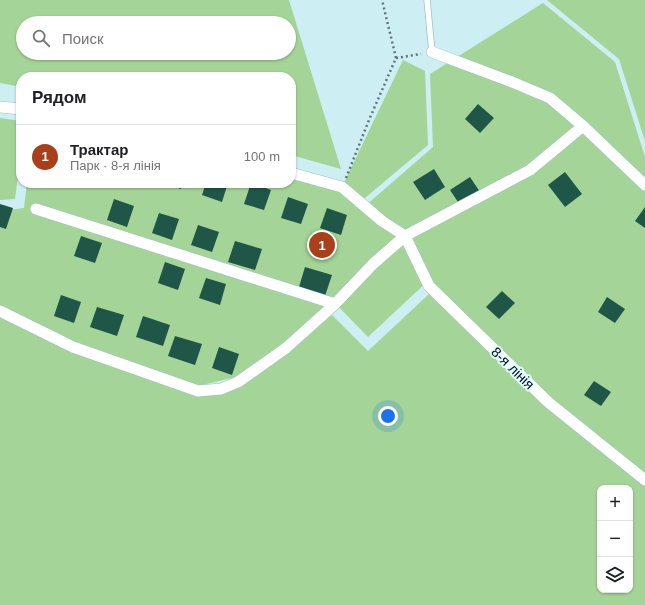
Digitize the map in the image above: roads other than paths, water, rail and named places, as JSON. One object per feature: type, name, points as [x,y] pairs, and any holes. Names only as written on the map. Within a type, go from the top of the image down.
[{"type":"street","points":[[432,52],[550,98],[584,126],[645,185]]},
{"type":"street","points":[[0,107],[16,109]]},
{"type":"street","points":[[0,311],[73,347],[198,391],[221,389],[238,382],[286,348],[335,304],[374,264],[405,236],[530,170],[584,126]]},
{"type":"street","points":[[296,174],[342,187],[382,221],[405,236]]},
{"type":"street","points":[[36,209],[335,304]]},
{"type":"street","name":"8-я лінія","points":[[405,236],[429,286],[548,402],[645,480]]},
{"type":"lane","points":[[427,0],[432,52]]},
{"type":"place","name":"Трактар","points":[[322,245]]}]
